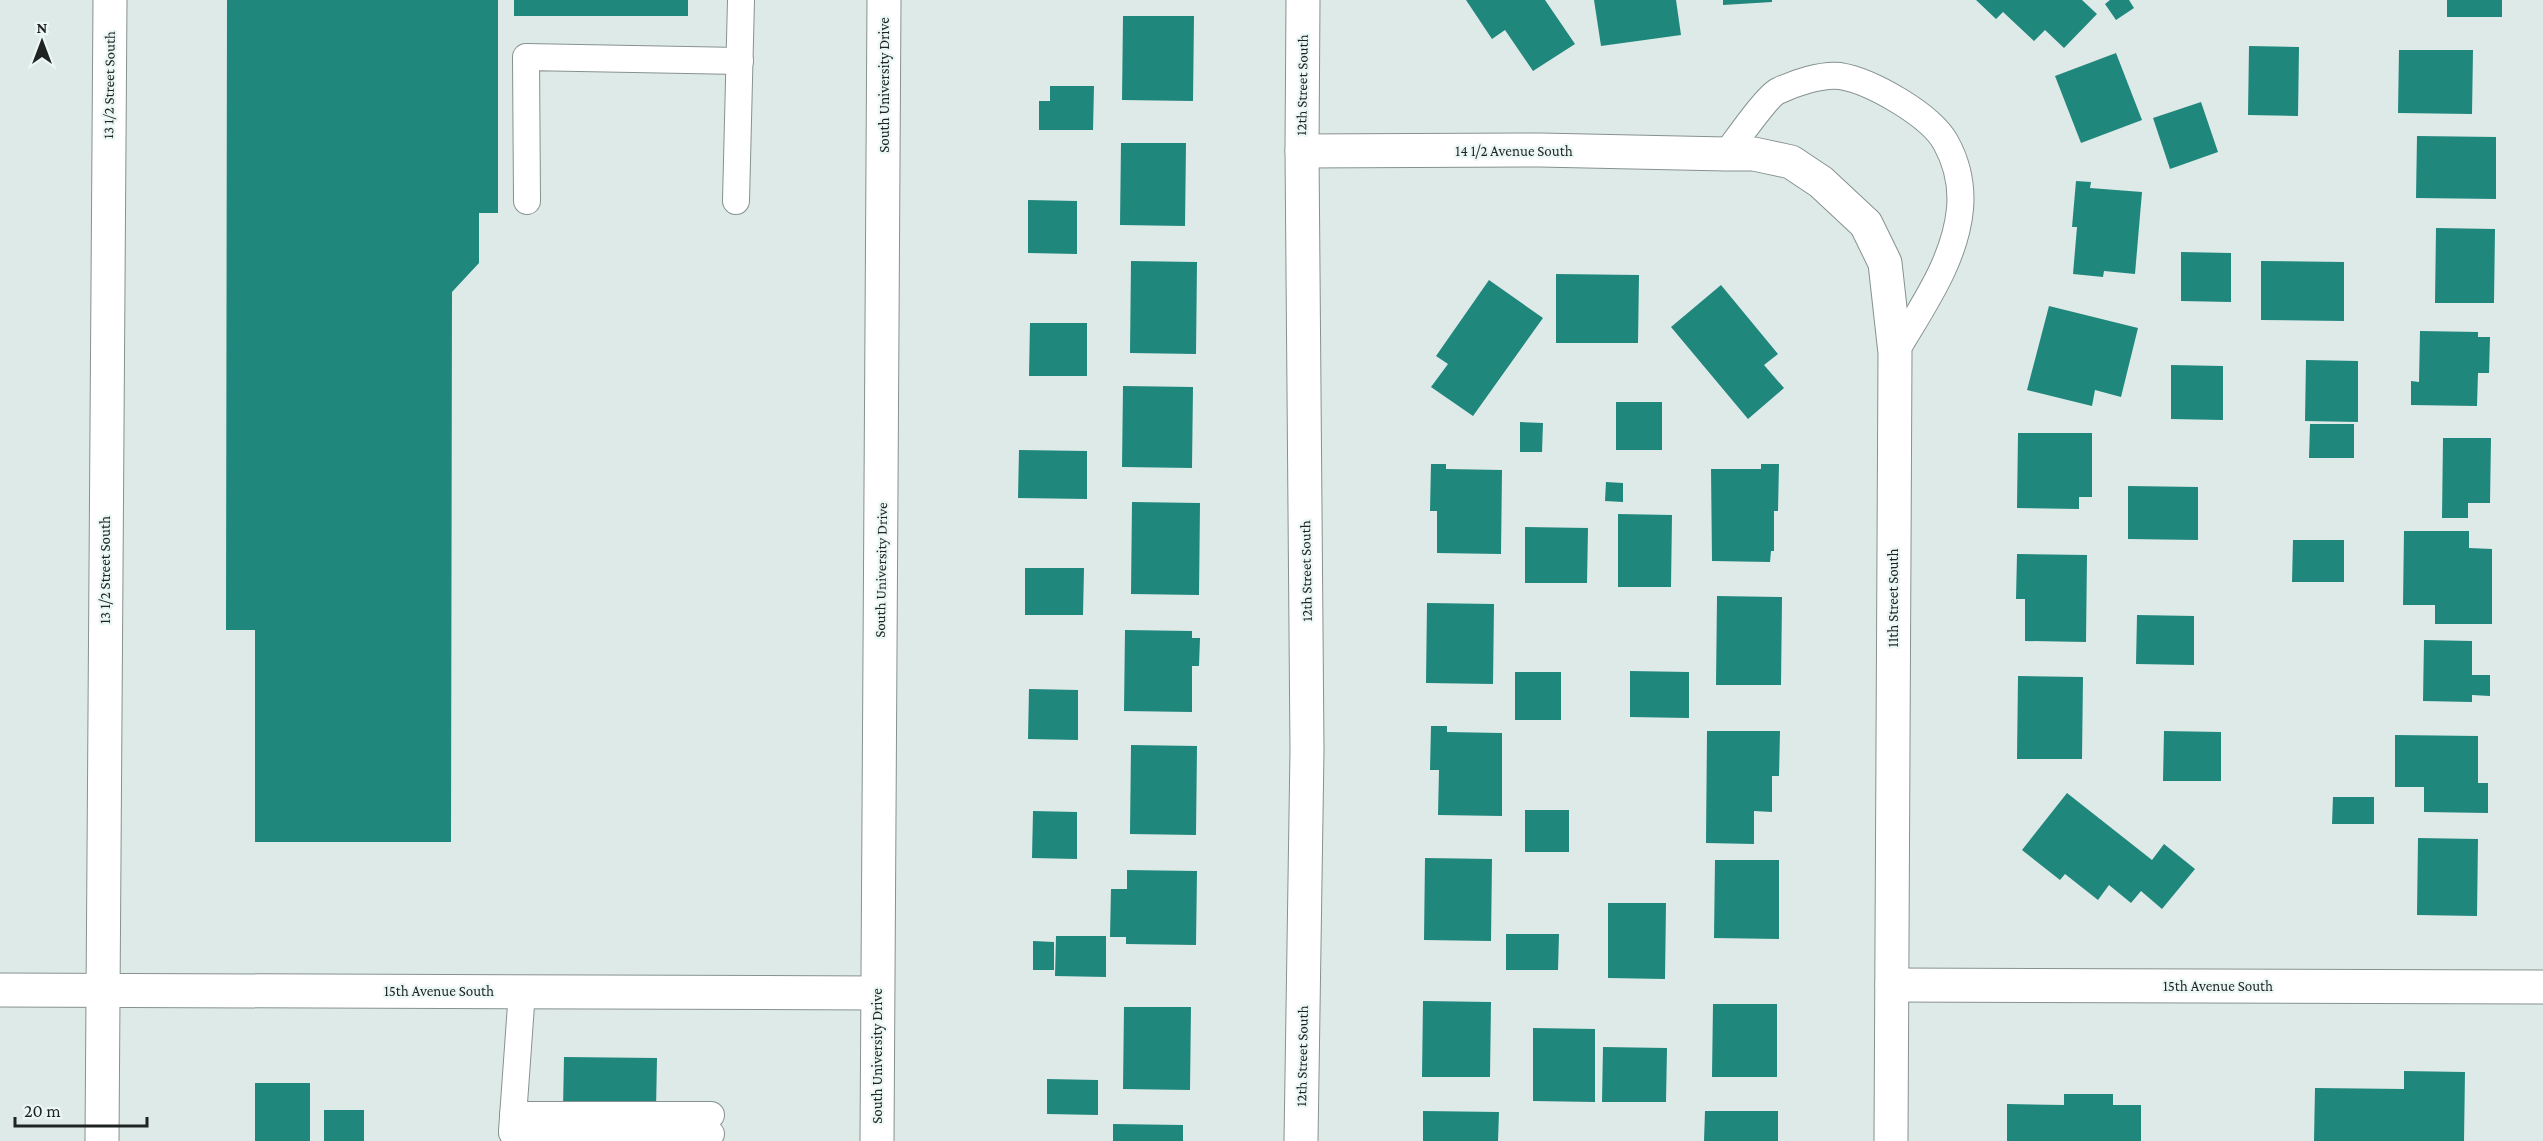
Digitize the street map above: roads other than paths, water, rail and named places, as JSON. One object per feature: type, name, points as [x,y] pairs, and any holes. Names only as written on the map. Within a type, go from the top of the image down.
[{"type":"street","name":"13 1/2 Street South","points":[[102,1141],[110,0]]},
{"type":"street","name":"South University Drive","points":[[877,1141],[884,0]]},
{"type":"street","name":"12th Street South","points":[[1301,1141],[1307,750],[1302,151],[1303,0]]},
{"type":"street","name":"14 1/2 Avenue South","points":[[1302,151],[1540,150],[1725,154]]},
{"type":"street","name":"11th Street South","points":[[1725,154],[1754,154],[1791,162],[1821,182],[1866,224],[1886,263],[1894,353],[1891,1141]]},
{"type":"street","name":"15th Avenue South","points":[[1892,985],[2543,987]]},
{"type":"street","name":"15th Avenue South","points":[[0,990],[877,993]]},
{"type":"lane","points":[[736,201],[741,0]]},
{"type":"lane","points":[[526,201],[526,57],[740,61]]},
{"type":"lane","points":[[1725,154],[1776,92],[1809,80],[1839,76],[1878,89],[1914,110],[1945,140],[1958,170],[1960,207],[1952,251],[1894,353]]},
{"type":"lane","points":[[522,991],[512,1130],[711,1125]]}]
